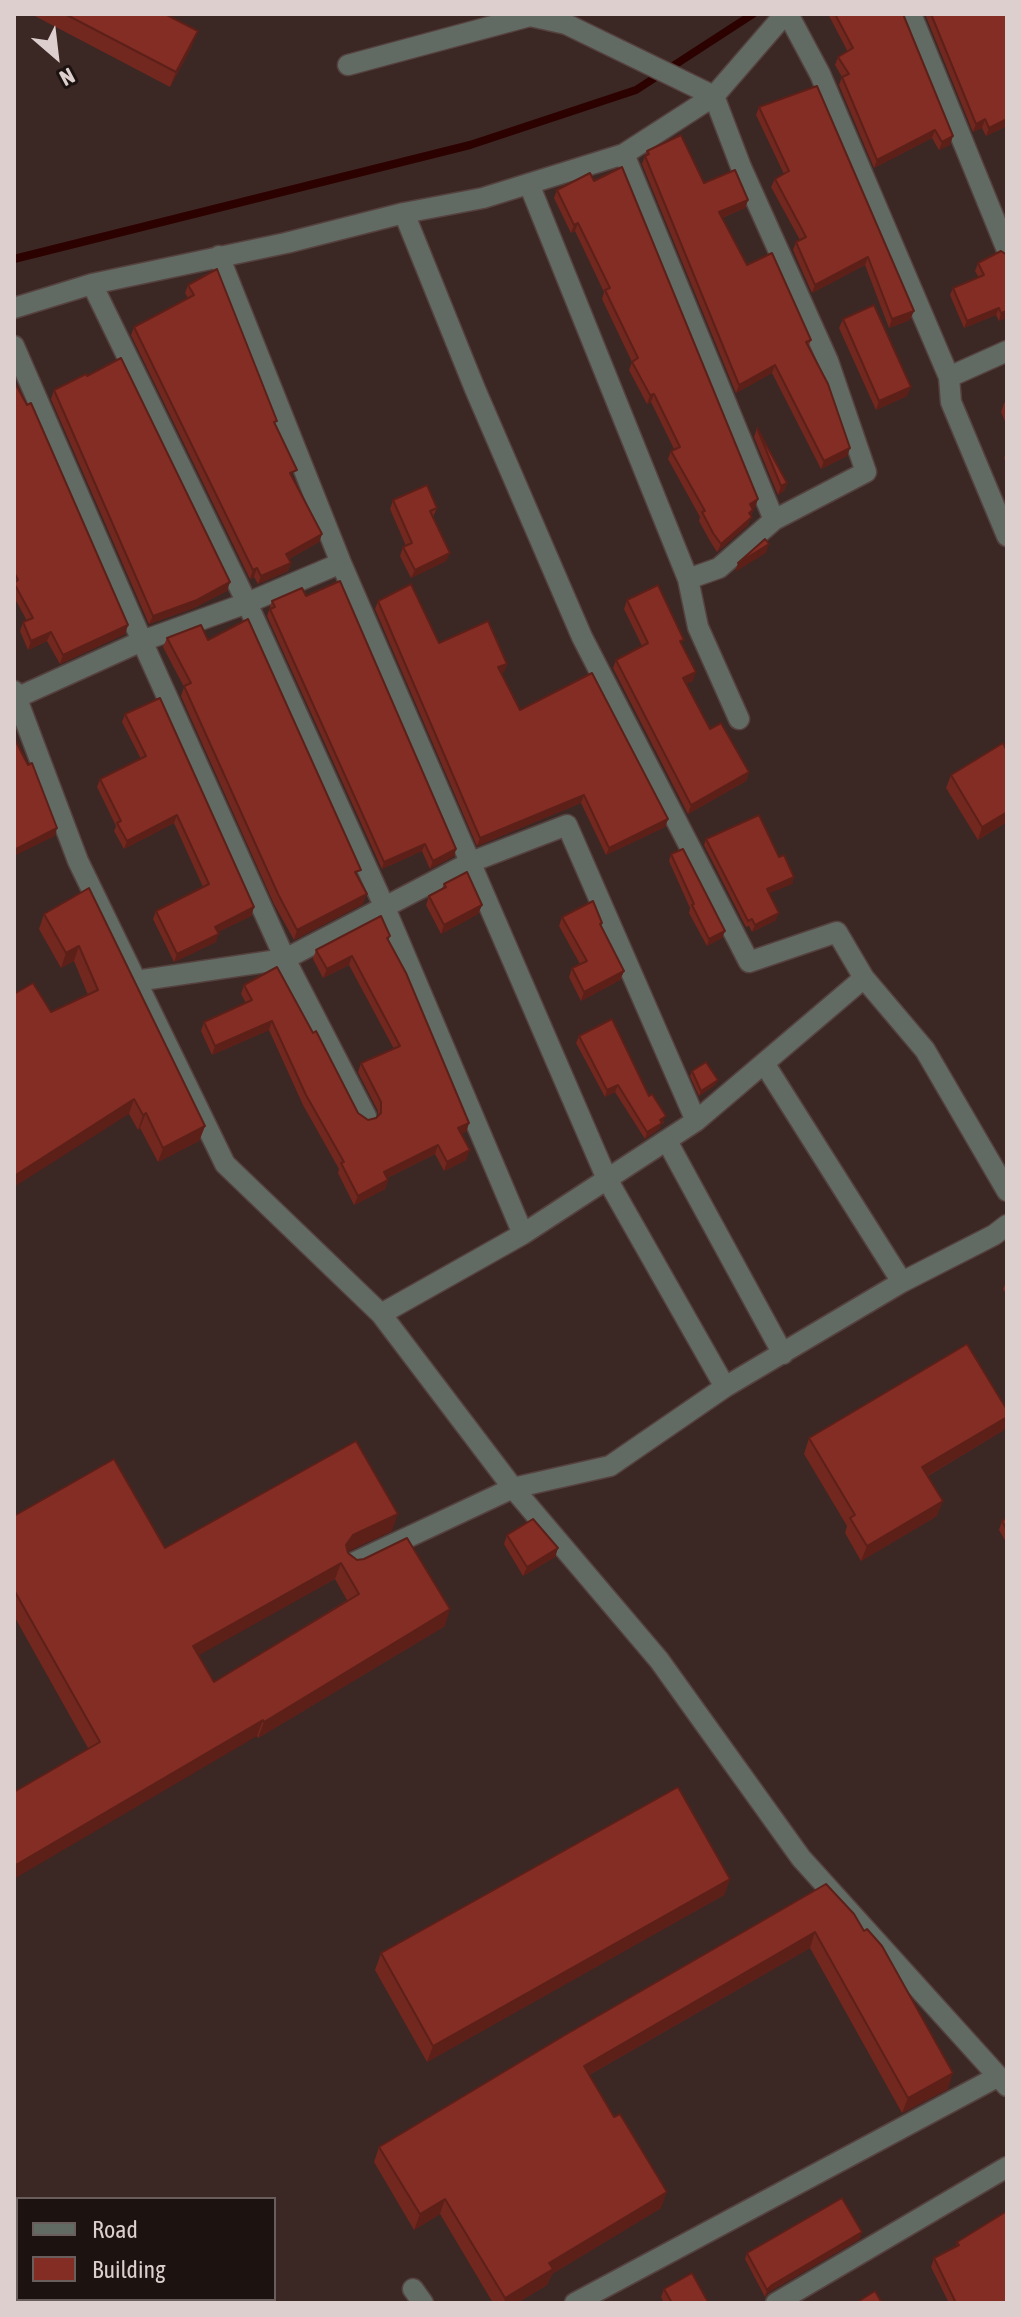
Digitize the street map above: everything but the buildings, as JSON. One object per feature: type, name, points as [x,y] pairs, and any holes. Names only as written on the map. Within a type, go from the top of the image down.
[{"type":"street","points":[[14,308],[92,284],[483,198],[624,154],[714,96],[786,14],[820,74],[949,377],[951,402],[1007,536]]},
{"type":"street","points":[[911,14],[1007,250]]},
{"type":"street","points":[[348,65],[530,16],[566,24],[714,96],[741,167],[828,361],[866,472],[774,520],[719,568],[688,579]]},
{"type":"street","points":[[624,154],[774,520]]},
{"type":"street","points":[[529,184],[688,579],[698,627],[739,719]]},
{"type":"street","points":[[404,213],[475,389],[582,637],[749,962],[837,932],[864,978],[925,1050],[1007,1191]]},
{"type":"street","points":[[219,256],[341,563],[607,1179],[725,1387]]},
{"type":"street","points":[[92,284],[247,603],[385,908],[523,1234]]},
{"type":"street","points":[[14,346],[285,959],[366,1116]]},
{"type":"street","points":[[949,377],[1007,351]]},
{"type":"street","points":[[341,563],[15,694],[78,861],[225,1164],[381,1314],[513,1488],[659,1660],[801,1858],[1002,2082],[575,2303]]},
{"type":"street","points":[[136,981],[285,959],[471,862],[567,825],[696,1121]]},
{"type":"street","points":[[381,1314],[523,1234],[696,1121],[864,978]]},
{"type":"street","points":[[764,1063],[902,1282]]},
{"type":"street","points":[[667,1141],[783,1354]]},
{"type":"street","points":[[353,1563],[513,1488],[610,1466],[725,1387],[902,1282],[994,1235],[1007,1225]]},
{"type":"street","points":[[776,2303],[1007,2167]]},
{"type":"waterway","points":[[14,259],[470,145],[636,90],[753,14]]}]
